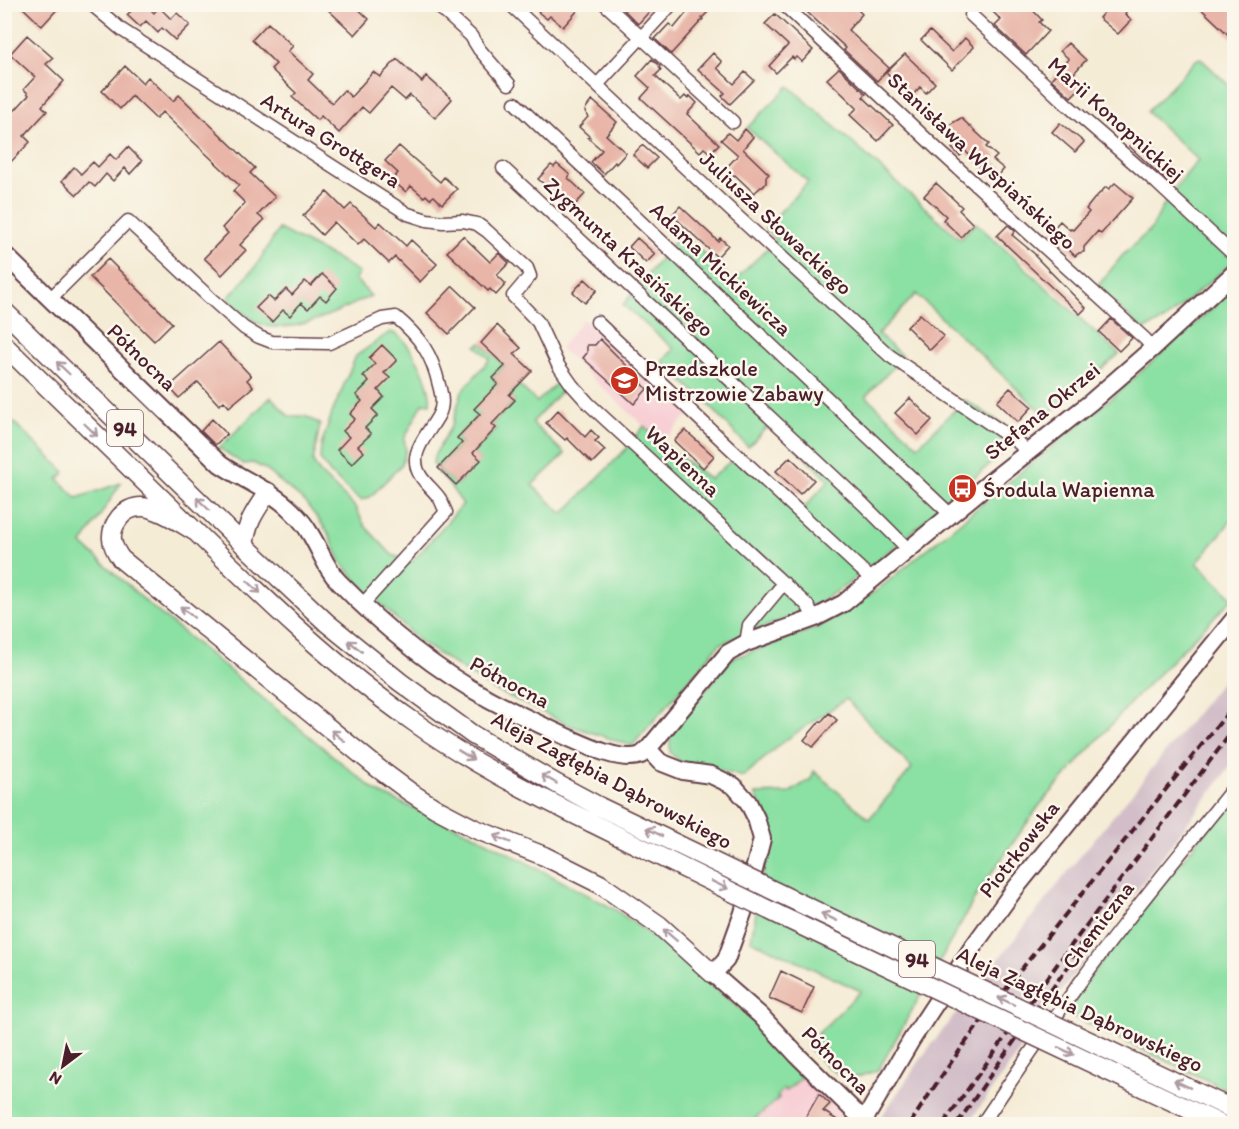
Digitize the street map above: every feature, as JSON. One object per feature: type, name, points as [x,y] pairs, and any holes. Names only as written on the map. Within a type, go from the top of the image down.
[{"type":"main road","name":"Aleja Zagłębia Dąbrowskiego","points":[[4,311],[327,623],[440,712],[596,815],[783,916],[1221,1125]]},
{"type":"main road","name":"Aleja Zagłębia Dąbrowskiego","points":[[4,345],[316,645],[366,687],[464,754],[543,798],[596,815],[791,899],[1234,1110]]},
{"type":"main road","points":[[244,545],[247,527],[268,492]]},
{"type":"main road","points":[[196,532],[158,511],[142,507],[123,514],[112,527],[112,540],[121,560],[379,770],[435,807],[475,829],[544,856],[600,884],[659,925],[713,975]]},
{"type":"street","name":"Artura Grottgera","points":[[91,4],[122,30],[408,214],[427,220],[463,221],[477,224],[488,231],[527,268],[530,276],[513,296]]},
{"type":"street","points":[[436,4],[471,36],[509,84]]},
{"type":"street","name":"Juliusza Słowackiego","points":[[510,4],[890,356],[1020,444],[1027,454]]},
{"type":"street","points":[[605,4],[733,122]]},
{"type":"street","points":[[597,85],[672,4]]},
{"type":"street","name":"Stanisława Wyspiańskiego","points":[[783,4],[1153,348]]},
{"type":"street","name":"Marii Konopnickiej","points":[[971,15],[1234,255]]},
{"type":"street","name":"Adama Mickiewicza","points":[[515,103],[951,515]]},
{"type":"street","name":"Zygmunta Krasińskiego","points":[[503,168],[863,504],[909,550]]},
{"type":"street","points":[[50,299],[129,221],[209,297],[259,338],[272,342],[329,343],[382,319],[396,317],[407,326],[422,343],[434,365],[442,394],[440,414],[421,444],[415,460],[419,475],[440,499],[446,512],[362,604]]},
{"type":"street","name":"Północna","points":[[4,254],[220,464],[268,492],[291,510],[309,531],[322,560],[336,580],[413,648],[488,699],[532,722],[599,750],[620,756],[641,755],[648,749]]},
{"type":"street","name":"Stefana Okrzei","points":[[648,749],[728,653],[746,643],[815,618],[844,603],[1091,402],[1234,273]]},
{"type":"street","name":"Wapienna","points":[[513,296],[538,322],[558,365],[578,392],[784,583],[807,605],[815,618]]},
{"type":"street","points":[[597,322],[872,581]]},
{"type":"street","points":[[746,643],[749,625],[784,583]]},
{"type":"street","name":"Piotrkowska","points":[[864,1121],[912,1039],[1014,890],[1234,619]]},
{"type":"street","points":[[648,749],[660,762],[683,771],[711,775],[734,786],[748,802],[756,818],[762,839],[743,913],[726,960],[713,975]]},
{"type":"street","name":"Chemiczna","points":[[982,1125],[1081,981],[1141,902],[1234,787]]},
{"type":"street","name":"Północna","points":[[713,975],[761,1016],[864,1121]]},
{"type":"shaded area","name":"Przedszkole Mistrzowie Zabawy","points":[[583,319],[689,414],[662,443],[560,348]]},
{"type":"shaded area","points":[[1234,666],[1234,762],[1061,992],[968,1124],[876,1124],[928,1049]]},
{"type":"shaded area","points":[[803,1076],[845,1117],[849,1124],[749,1124],[778,1098],[777,1096],[784,1089],[786,1091]]},
{"type":"green space","points":[[1200,58],[1234,90],[1234,261],[1165,320],[1143,330],[1097,287],[1122,256],[1152,228],[1173,191],[1198,160],[1147,112]]},
{"type":"green space","points":[[789,86],[960,239],[976,223],[1119,354],[1046,416],[916,294],[878,334],[903,357],[866,396],[918,446],[965,400],[1022,436],[897,545],[845,586],[801,613],[720,644],[632,746],[569,725],[489,687],[420,642],[358,582],[341,562],[327,531],[305,502],[265,469],[253,463],[243,464],[219,448],[271,397],[289,416],[305,416],[320,424],[313,462],[320,473],[355,507],[365,526],[392,555],[412,562],[463,504],[433,463],[434,456],[452,425],[462,391],[490,359],[476,346],[481,343],[505,366],[493,378],[498,384],[480,414],[457,438],[462,443],[438,468],[456,485],[480,460],[473,453],[496,429],[492,424],[515,401],[509,395],[519,385],[537,402],[559,381],[564,388],[532,423],[565,454],[532,485],[563,514],[627,448],[644,426],[662,443],[710,479],[740,453],[803,509],[829,480],[787,440],[767,427],[748,447],[709,405],[662,362],[674,349],[623,305],[681,233],[734,281],[776,240],[765,228],[808,182],[747,128]]},
{"type":"green space","points":[[279,229],[341,261],[359,273],[355,279],[371,296],[317,320],[286,327],[260,324],[235,307],[228,298],[256,266]]},
{"type":"green space","points":[[1234,289],[1234,517],[1197,563],[1233,598],[1134,699],[1039,806],[979,891],[879,1069],[855,1077],[838,1074],[806,1045],[861,991],[751,940],[770,824],[755,794],[789,793],[811,779],[814,771],[869,819],[912,768],[846,699],[783,742],[743,777],[706,767],[684,764],[670,753],[670,734],[731,659],[819,627],[876,591],[1115,395]]},
{"type":"green space","points":[[390,332],[405,342],[419,363],[428,386],[430,404],[423,403],[404,439],[406,450],[402,464],[370,497],[361,500],[330,473],[320,459],[321,446],[356,356]]},
{"type":"green space","points":[[4,413],[65,472],[58,479],[77,498],[121,483],[82,544],[152,607],[377,792],[473,834],[614,909],[680,956],[741,1009],[803,1076],[786,1091],[784,1089],[777,1096],[779,1098],[749,1124],[5,1124]]},
{"type":"green space","points":[[1234,797],[1234,1093],[1063,1012],[1150,899]]},
{"type":"building","points":[[19,4],[62,4],[42,26]]},
{"type":"building","points":[[127,4],[145,4],[154,13],[159,7],[171,19],[177,13],[190,25],[175,40],[162,28],[158,33],[146,21],[140,27],[127,15],[132,10]]},
{"type":"building","points":[[322,4],[353,4],[369,19],[355,35]]},
{"type":"building","points":[[536,4],[572,4],[578,10],[563,27],[550,16],[547,19],[538,12],[541,9]]},
{"type":"building","points":[[629,4],[656,4],[638,24],[624,10]]},
{"type":"building","points":[[681,4],[702,4],[709,11],[671,54],[655,39],[669,24],[674,28],[688,11]]},
{"type":"building","points":[[803,4],[852,4],[862,14],[848,30],[889,68],[877,81],[807,12],[809,10]]},
{"type":"building","points":[[1000,4],[1027,4],[1042,20],[1039,22],[1048,31],[1026,55],[995,26],[1001,20],[993,12]]},
{"type":"building","points":[[1111,4],[1117,4],[1131,20],[1118,34],[1099,18]]},
{"type":"building","points":[[1196,4],[1227,4],[1234,11],[1234,40]]},
{"type":"building","points":[[775,14],[813,50],[802,62],[797,57],[794,59],[792,57],[776,73],[769,66],[788,45],[765,24]]},
{"type":"building","points":[[268,23],[293,46],[288,51],[313,74],[308,80],[332,103],[344,90],[351,97],[373,72],[380,77],[397,59],[422,82],[426,76],[452,99],[435,118],[410,95],[405,100],[391,88],[369,113],[362,107],[339,133],[321,116],[317,120],[292,97],[296,93],[271,69],[276,64],[252,40]]},
{"type":"building","points":[[930,31],[952,52],[965,38],[974,47],[952,70],[921,40]]},
{"type":"building","points":[[27,35],[53,58],[46,64],[64,81],[42,106],[47,111],[24,136],[30,142],[4,169],[4,133],[12,125],[6,120],[29,95],[24,89],[35,77],[10,54]]},
{"type":"building","points":[[1068,43],[1086,60],[1073,74],[1084,84],[1071,97],[1051,79],[1069,59],[1060,51]]},
{"type":"building","points":[[713,53],[722,62],[717,68],[734,84],[745,72],[754,80],[730,104],[722,96],[725,93],[698,69]]},
{"type":"building","points":[[905,54],[935,83],[926,93],[920,87],[912,96],[886,72]]},
{"type":"building","points":[[652,59],[661,70],[655,76],[681,100],[685,96],[688,99],[690,96],[697,103],[687,114],[719,144],[710,153],[704,148],[700,152],[641,98],[650,88],[637,76]]},
{"type":"building","points":[[125,66],[143,83],[148,77],[173,101],[179,95],[255,168],[250,173],[275,197],[258,215],[264,220],[240,245],[246,250],[222,275],[204,258],[228,233],[222,228],[245,203],[233,191],[239,185],[162,112],[156,119],[132,96],[120,109],[102,91]]},
{"type":"building","points":[[839,68],[866,94],[863,97],[893,125],[878,141],[850,115],[857,108],[827,79]]},
{"type":"building","points":[[592,100],[617,122],[606,135],[626,153],[604,174],[591,162],[602,150],[579,127],[588,117],[585,111]]},
{"type":"building","points":[[961,118],[989,144],[986,147],[997,156],[993,160],[1004,169],[995,179],[965,151],[960,156],[952,148],[956,143],[948,136],[950,134],[946,130],[949,125]]},
{"type":"building","points":[[1060,123],[1084,142],[1075,152],[1052,132]]},
{"type":"building","points":[[745,129],[753,137],[743,149],[769,174],[763,187],[754,193],[727,169],[738,155],[721,140],[728,133],[736,140]]},
{"type":"building","points":[[1137,138],[1180,178],[1172,186],[1129,146]]},
{"type":"building","points":[[642,145],[657,158],[647,168],[633,155]]},
{"type":"building","points":[[399,146],[440,182],[444,177],[457,189],[442,204],[434,196],[430,199],[426,195],[424,197],[411,186],[406,192],[392,180],[398,173],[385,161]]},
{"type":"building","points":[[128,147],[142,161],[130,174],[125,168],[113,181],[106,174],[95,187],[89,182],[77,195],[62,181],[74,167],[81,174],[93,162],[98,167],[110,154],[116,160]]},
{"type":"building","points":[[557,164],[570,175],[568,178],[585,194],[572,208],[538,179],[551,165],[554,167]]},
{"type":"building","points":[[936,183],[962,207],[959,210],[973,224],[961,237],[943,220],[946,216],[924,196]]},
{"type":"building","points":[[1115,183],[1133,198],[1101,234],[1098,231],[1084,247],[1084,252],[1075,256],[1051,231],[1060,221],[1073,230],[1089,212],[1086,209],[1094,199],[1106,187],[1109,189]]},
{"type":"building","points":[[327,192],[345,210],[351,204],[376,227],[380,222],[406,246],[411,240],[437,264],[420,282],[395,257],[389,263],[364,239],[358,245],[334,222],[322,235],[303,216]]},
{"type":"building","points":[[680,206],[718,241],[720,238],[728,245],[717,257],[672,215]]},
{"type":"building","points":[[1008,225],[1015,231],[1012,235],[1036,255],[1086,308],[1080,314],[997,236]]},
{"type":"building","points":[[463,236],[490,262],[499,253],[509,263],[497,275],[506,284],[496,295],[490,289],[488,291],[447,252]]},
{"type":"building","points":[[637,238],[655,254],[646,263],[629,247]]},
{"type":"building","points":[[108,259],[172,323],[154,341],[90,277]]},
{"type":"building","points":[[322,274],[337,288],[326,301],[320,296],[308,309],[301,303],[290,316],[283,310],[272,322],[256,308],[268,296],[274,301],[286,289],[292,295],[305,281],[311,286]]},
{"type":"building","points":[[585,279],[597,290],[585,303],[573,292]]},
{"type":"building","points":[[453,286],[475,307],[449,334],[427,313]]},
{"type":"building","points":[[920,314],[944,336],[930,350],[907,327]]},
{"type":"building","points":[[1111,319],[1132,338],[1119,351],[1099,332]]},
{"type":"building","points":[[497,325],[521,348],[514,354],[532,371],[509,395],[515,400],[492,424],[496,428],[473,453],[481,460],[456,485],[438,468],[462,443],[457,438],[480,414],[474,409],[498,384],[493,378],[505,366],[481,343]]},
{"type":"building","points":[[600,339],[647,389],[634,404],[583,358],[587,353],[587,345],[595,345]]},
{"type":"building","points":[[219,342],[251,376],[247,380],[253,387],[229,407],[224,401],[219,405],[198,382],[179,398],[169,387]]},
{"type":"building","points":[[382,345],[397,360],[384,373],[390,378],[378,390],[384,397],[372,409],[378,415],[365,428],[371,434],[358,446],[364,452],[352,464],[337,450],[349,437],[343,431],[355,419],[350,414],[362,401],[356,395],[369,382],[363,376],[375,364],[369,358]]},
{"type":"building","points":[[1010,388],[1032,407],[1018,422],[997,402]]},
{"type":"building","points":[[910,398],[932,420],[918,435],[895,413]]},
{"type":"building","points":[[558,410],[585,437],[591,430],[599,438],[595,441],[605,450],[592,463],[567,438],[565,440],[546,423]]},
{"type":"building","points":[[212,419],[227,434],[215,445],[201,431]]},
{"type":"building","points":[[685,430],[714,456],[703,468],[674,441]]},
{"type":"building","points":[[790,457],[814,480],[800,494],[776,471]]},
{"type":"building","points":[[829,713],[837,720],[813,747],[804,740]]},
{"type":"building","points":[[781,971],[814,987],[802,1013],[769,998]]},
{"type":"building","points":[[819,1094],[830,1104],[823,1111],[845,1125],[801,1125]]},
{"type":"railway","points":[[910,1124],[1006,988],[1234,705]]},
{"type":"railway","points":[[943,1124],[1061,959],[1234,729]]},
{"type":"railway","points":[[957,1124],[1069,965],[1080,944]]},
{"type":"place","name":"Przedszkole Mistrzowie Zabawy","points":[[624,381]]},
{"type":"place","name":"Środula Wapienna","points":[[962,489]]}]
